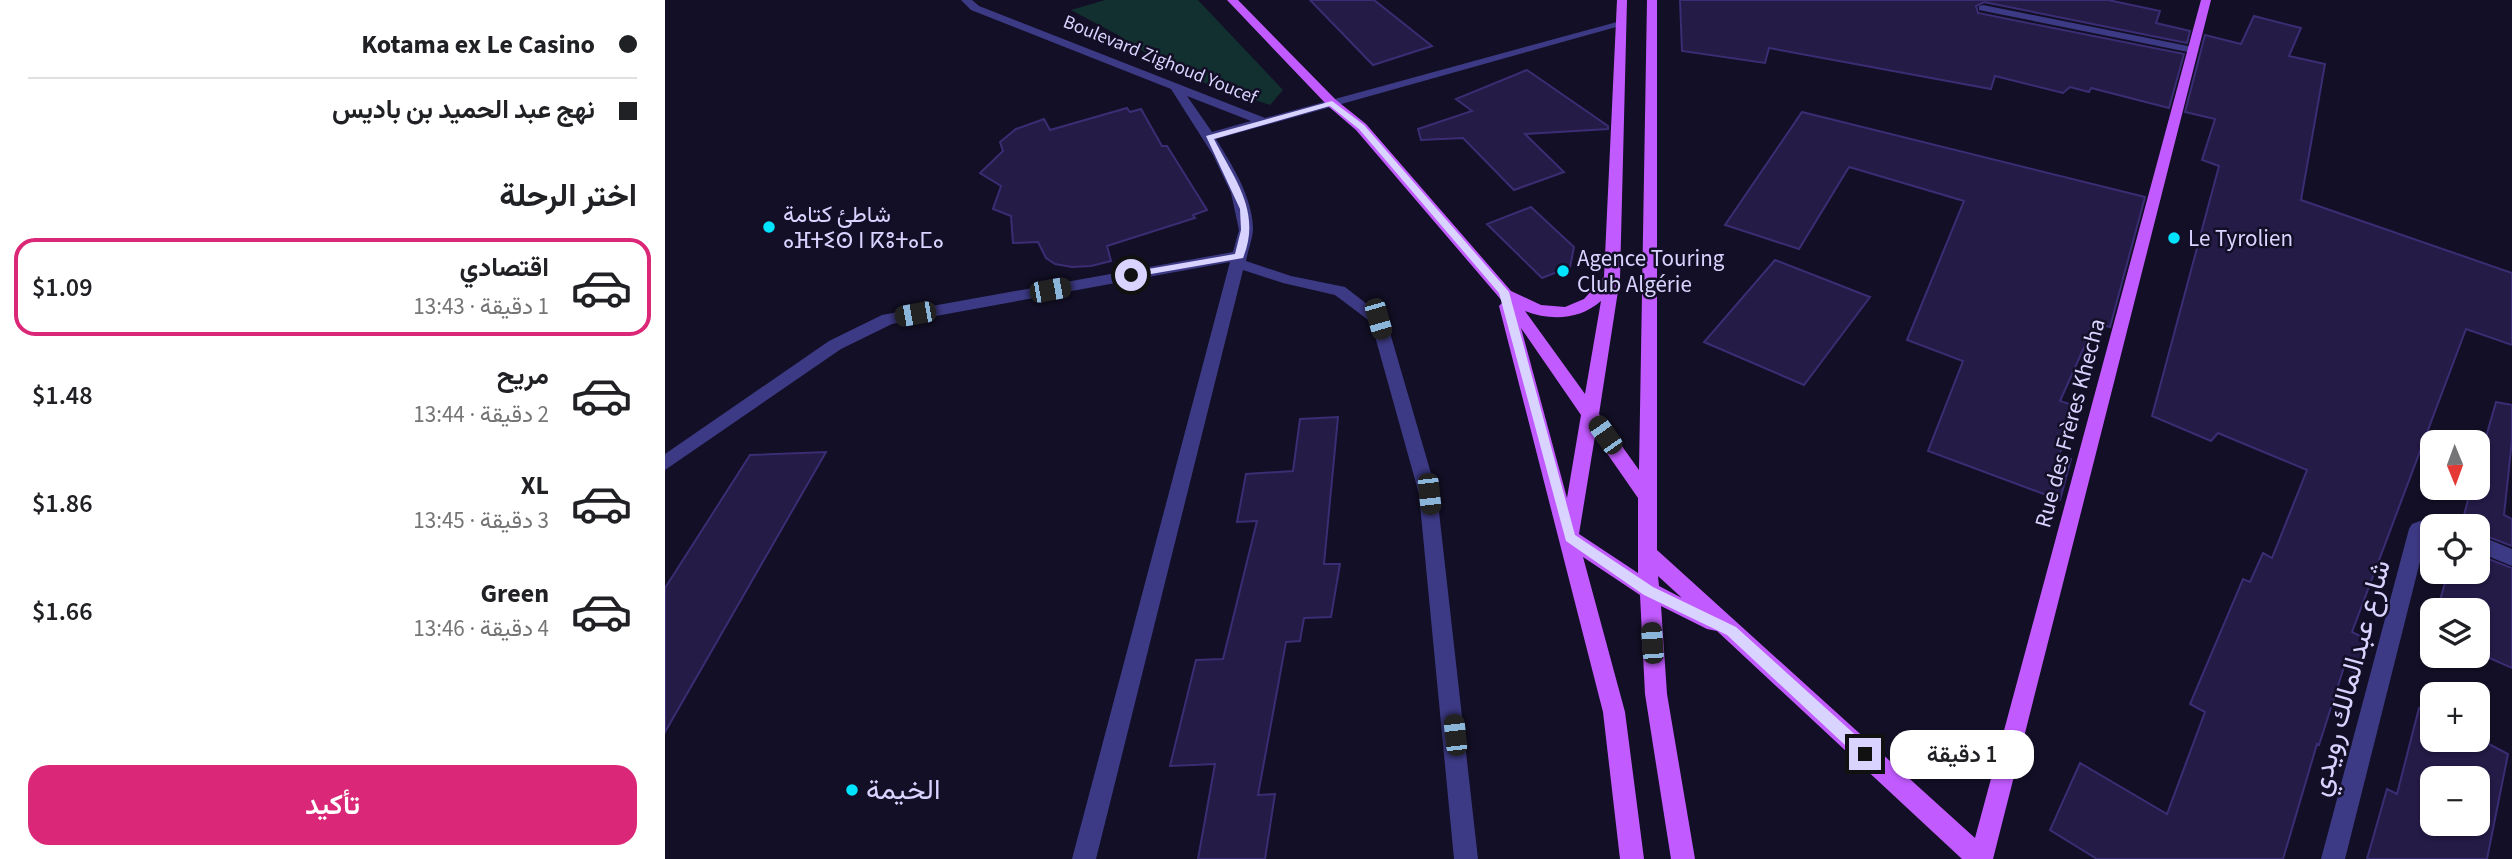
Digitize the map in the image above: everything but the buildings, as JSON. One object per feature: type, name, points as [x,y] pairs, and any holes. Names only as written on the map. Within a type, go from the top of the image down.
[{"type":"main road","points":[[1232,0],[1332,103],[1361,127],[1504,292],[1648,498]]},
{"type":"main road","points":[[1570,538],[1612,278],[1622,0]]},
{"type":"main road","points":[[1652,0],[1647,553],[1656,694],[1683,859]]},
{"type":"main road","name":"Rue des Frères Khecha","points":[[1981,859],[2206,0]]},
{"type":"main road","points":[[1504,292],[1535,311],[1565,312],[1593,302],[1612,278]]},
{"type":"main road","points":[[1504,292],[1613,712],[1632,859]]},
{"type":"main road","points":[[1570,538],[1649,591],[1731,631]]},
{"type":"main road","points":[[1647,553],[1981,859]]},
{"type":"street","name":"Boulevard Zighoud Youcef","points":[[966,0],[975,8],[1263,122]]},
{"type":"street","points":[[1983,8],[2193,50]]},
{"type":"street","points":[[1209,137],[1621,24]]},
{"type":"street","points":[[1084,859],[1246,230],[1245,209],[1209,137],[1175,87]]},
{"type":"street","points":[[665,463],[835,345],[888,319],[1238,260],[1288,280],[1340,291],[1378,319],[1429,494],[1465,828],[1466,859]]},
{"type":"street","name":"شارع عبدالمالك رويدي","points":[[2333,859],[2420,529]]},
{"type":"street","points":[[2490,548],[2512,558]]},
{"type":"green space","points":[[1105,0],[1198,0],[1283,90],[1270,105],[1178,74],[1118,35],[1071,10]]},
{"type":"place","name":"شاطئ كتامة ⴰⴼⵜⵉⵙ ⵏ ⴽⵓⵜⴰⵎⴰ","points":[[769,227]]},
{"type":"place","name":"Le Tyrolien","points":[[2174,238]]},
{"type":"place","name":"Agence Touring Club Algérie","points":[[1563,271]]},
{"type":"place","name":"الخيمة","points":[[852,790]]},
{"type":"route","points":[[1131,275],[1239,256],[1246,230],[1245,209],[1209,137],[1332,103],[1361,127],[1437,218],[1504,292],[1570,538],[1649,591],[1731,631],[1865,754]]}]
